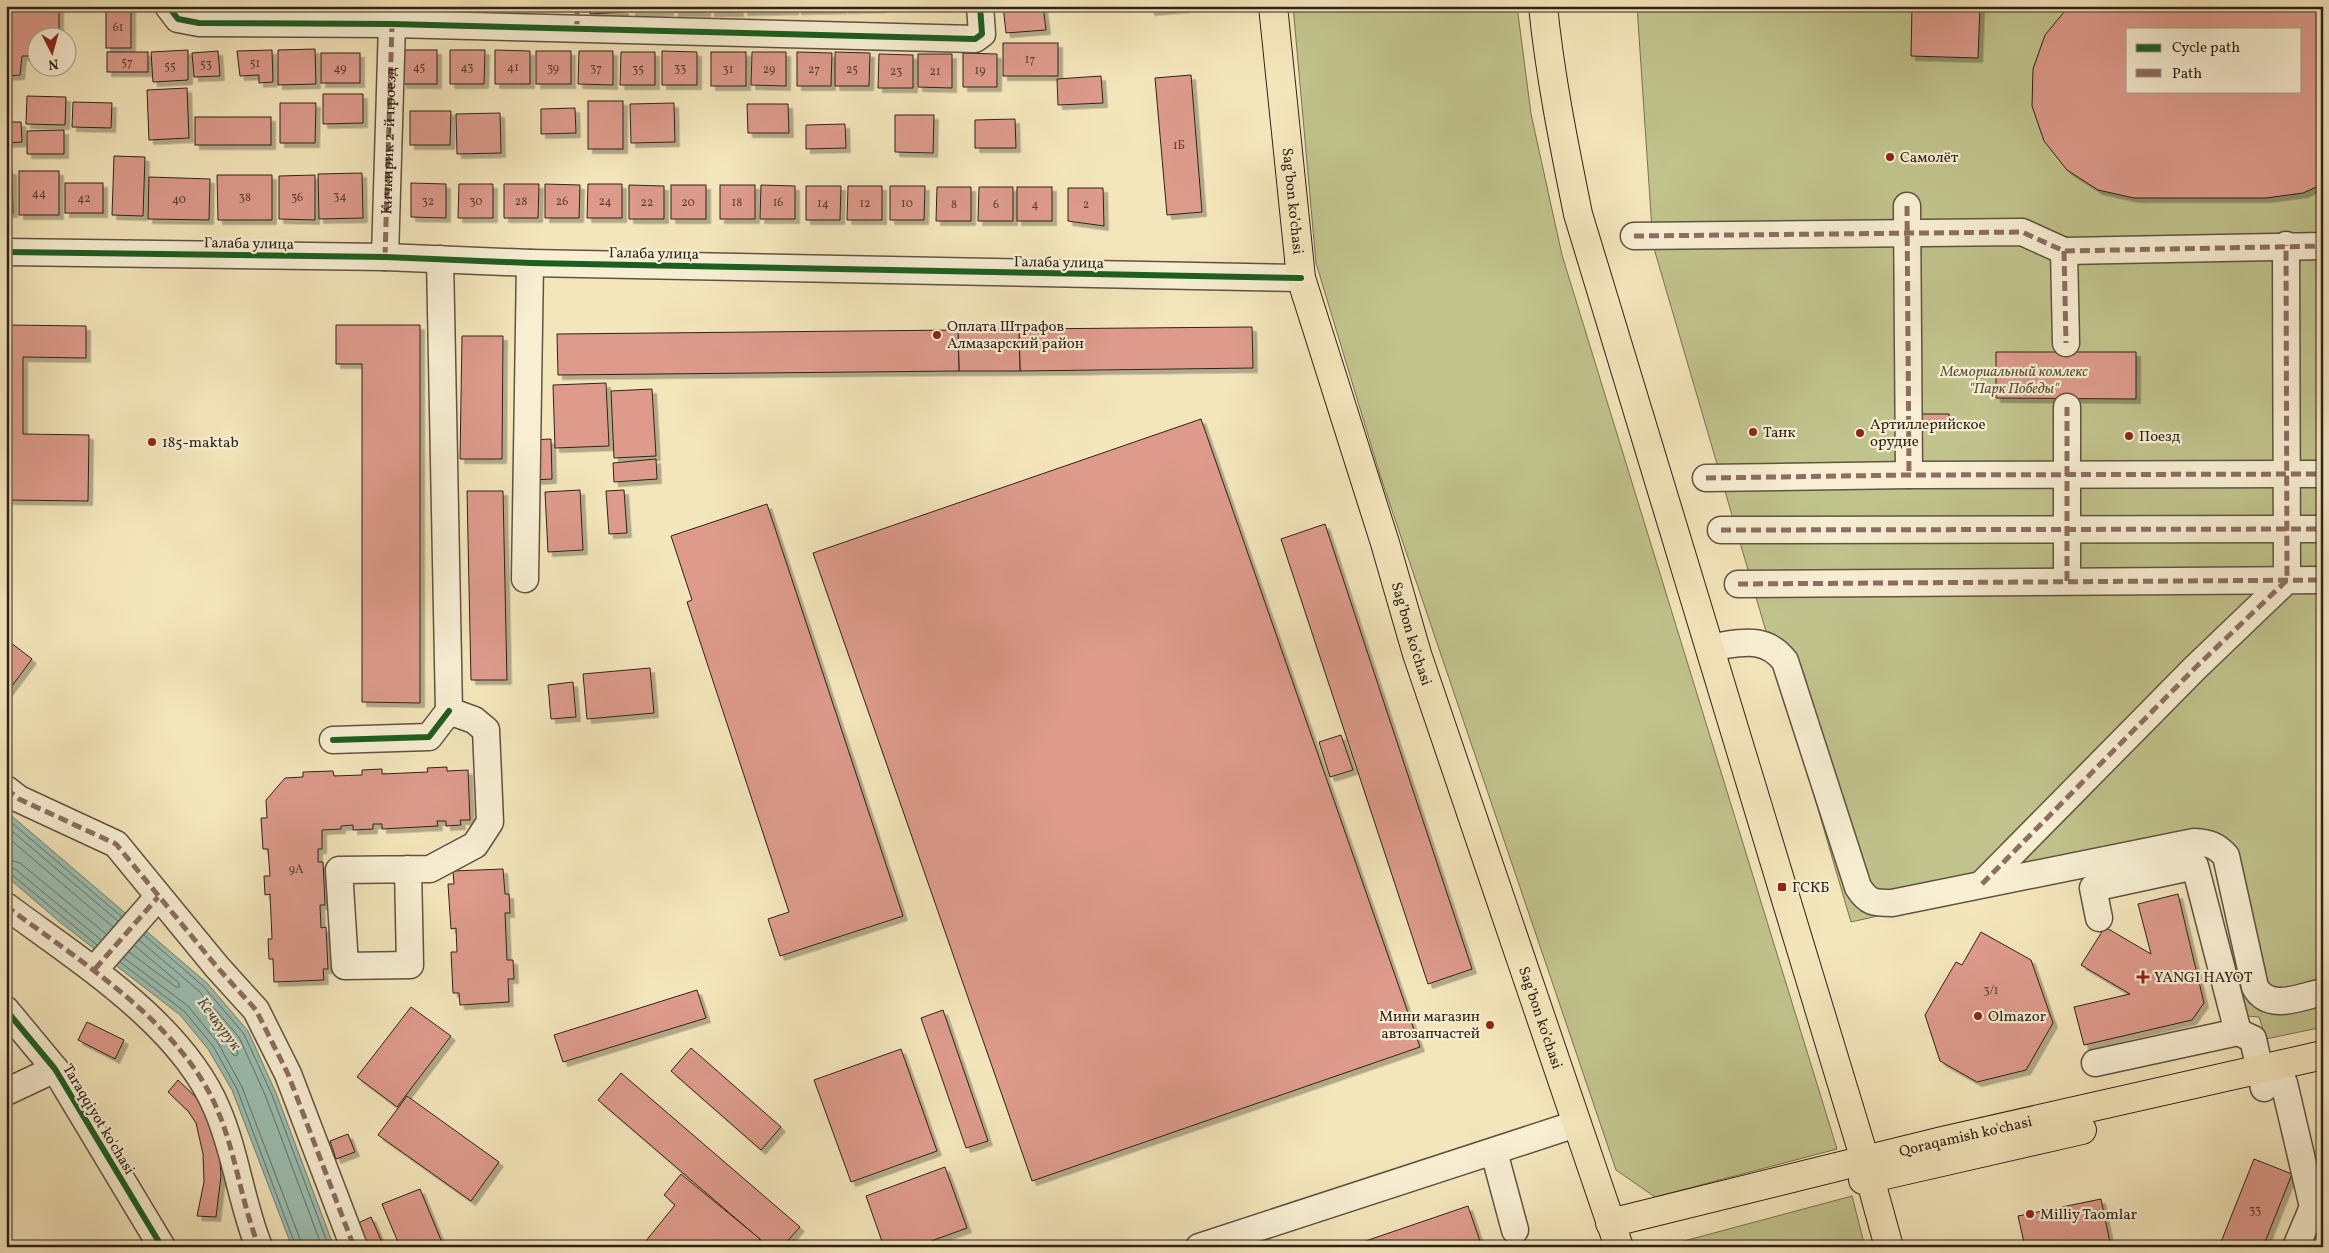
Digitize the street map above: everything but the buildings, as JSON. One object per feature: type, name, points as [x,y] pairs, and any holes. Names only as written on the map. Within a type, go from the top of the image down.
[{"type":"main road","name":"Sag’bon ko’chasi","points":[[1273,6],[1301,278],[1385,543],[1417,654],[1615,1236]]},
{"type":"main road","points":[[1543,6],[1548,54],[1578,214],[1868,1169],[1889,1247]]},
{"type":"main road","name":"Qoraqamish ko'chasi","points":[[2269,1080],[2323,1055]]},
{"type":"main road","name":"Qoraqamish ko'chasi","points":[[1615,1236],[1868,1169],[2269,1080],[2323,1074]]},
{"type":"street","points":[[168,6],[178,19],[199,23],[392,24],[577,17],[974,40],[982,34],[980,6]]},
{"type":"street","name":"Кичкирик 2-й проезд","points":[[385,257],[392,24]]},
{"type":"street","points":[[1907,206],[1909,475]]},
{"type":"street","points":[[1634,236],[2022,232],[2064,251],[2323,246]]},
{"type":"street","points":[[1982,884],[2195,668],[2287,580],[2286,246]]},
{"type":"street","points":[[2064,251],[2066,343]]},
{"type":"street","name":"Галаба улица","points":[[6,252],[385,257],[530,263],[1301,278]]},
{"type":"street","points":[[333,740],[429,737],[449,711],[440,259]]},
{"type":"street","points":[[525,579],[530,263]]},
{"type":"street","points":[[2067,407],[2067,581]]},
{"type":"street","points":[[1706,478],[1909,475],[2323,474]]},
{"type":"street","points":[[1722,530],[2323,529]]},
{"type":"street","points":[[1738,584],[2323,580]]},
{"type":"street","points":[[1710,647],[1758,641],[1777,650],[1785,660],[1858,886],[1865,898],[1877,903],[1892,902],[2194,842],[2208,842],[2219,848],[2226,856],[2255,987],[2259,995],[2265,1000],[2276,1002],[2323,992]]},
{"type":"street","points":[[408,869],[430,869],[475,844],[490,822],[486,730],[474,720],[449,711]]},
{"type":"street","points":[[6,789],[18,799],[116,844],[217,967],[256,1010],[288,1074],[354,1247]]},
{"type":"street","points":[[2099,918],[2093,888],[2195,866],[2238,1032]]},
{"type":"street","points":[[95,969],[158,897]]},
{"type":"street","points":[[6,906],[95,969],[164,1032],[196,1070],[216,1107],[226,1133],[250,1222],[259,1247]]},
{"type":"street","name":"Taraqqiyot ko'chasi","points":[[6,1010],[55,1069],[162,1247]]},
{"type":"street","points":[[2094,1064],[2238,1032],[2252,1039],[2318,1206],[2296,1247]]},
{"type":"street","points":[[6,1092],[55,1069]]},
{"type":"street","points":[[1199,1247],[1576,1124]]},
{"type":"street","points":[[1494,1152],[1515,1230]]},
{"type":"green space","points":[[1293,6],[1517,6],[1531,114],[1562,255],[1837,1149],[1655,1197],[1616,1170],[1381,478],[1316,263]]},
{"type":"green space","name":"Мемориальный комлекс \"Парк Победы\"","points":[[1637,6],[2323,6],[2323,1027],[2266,1039],[2259,1017],[2247,1016],[2216,859],[2209,851],[2030,882],[1851,922],[1653,245]]},
{"type":"green space","points":[[1852,1196],[1865,1247],[1667,1247],[1669,1245]]},
{"type":"water","name":"Кечкурук","points":[[6,811],[207,983],[248,1031],[276,1093],[334,1247],[292,1247],[232,1090],[208,1049],[180,1015],[61,923],[6,876]]},
{"type":"marked path","points":[[577,6],[577,28]]},
{"type":"marked path","points":[[385,257],[392,24]]},
{"type":"marked path","points":[[1907,206],[1909,475]]},
{"type":"marked path","points":[[1634,236],[2022,232],[2064,251],[2323,246]]},
{"type":"marked path","points":[[1982,884],[2195,668],[2287,580],[2286,245]]},
{"type":"marked path","points":[[2064,251],[2066,343]]},
{"type":"marked path","points":[[2067,407],[2067,581]]},
{"type":"marked path","points":[[1706,478],[1909,475],[2323,474]]},
{"type":"marked path","points":[[1721,530],[2323,529]]},
{"type":"marked path","points":[[1738,584],[2323,580]]},
{"type":"marked path","points":[[6,789],[19,799],[116,844],[217,967],[256,1010],[288,1074],[354,1247]]},
{"type":"marked path","points":[[95,969],[158,897]]},
{"type":"marked path","points":[[6,906],[95,971],[125,996],[153,1021],[179,1049],[201,1078],[224,1126],[259,1247]]},
{"type":"cycle path","points":[[168,6],[178,19],[199,23],[392,24],[975,39],[982,34],[980,6]]},
{"type":"cycle path","points":[[6,252],[385,257],[530,263],[1301,278]]},
{"type":"cycle path","points":[[333,740],[429,737],[449,711]]},
{"type":"cycle path","points":[[6,1010],[55,1069],[162,1247]]},
{"type":"place","name":"Самолёт","points":[[1890,157]]},
{"type":"place","name":"Оплата Штрафов Aлмазарский район","points":[[937,335]]},
{"type":"place","name":"Танк","points":[[1753,432]]},
{"type":"place","name":"Артиллерийское орудие","points":[[1860,433]]},
{"type":"place","name":"Поезд","points":[[2129,436]]},
{"type":"place","name":"185-maktab","points":[[152,442]]},
{"type":"place","name":"ГСКБ","points":[[1782,887]]},
{"type":"place","name":"YANGI HAYOT","points":[[2143,977]]},
{"type":"place","name":"Olmazor","points":[[1978,1016]]},
{"type":"place","name":"Мини магазин автозапчастей","points":[[1490,1025]]},
{"type":"place","name":"Milliy Taomlar","points":[[2030,1214]]}]
